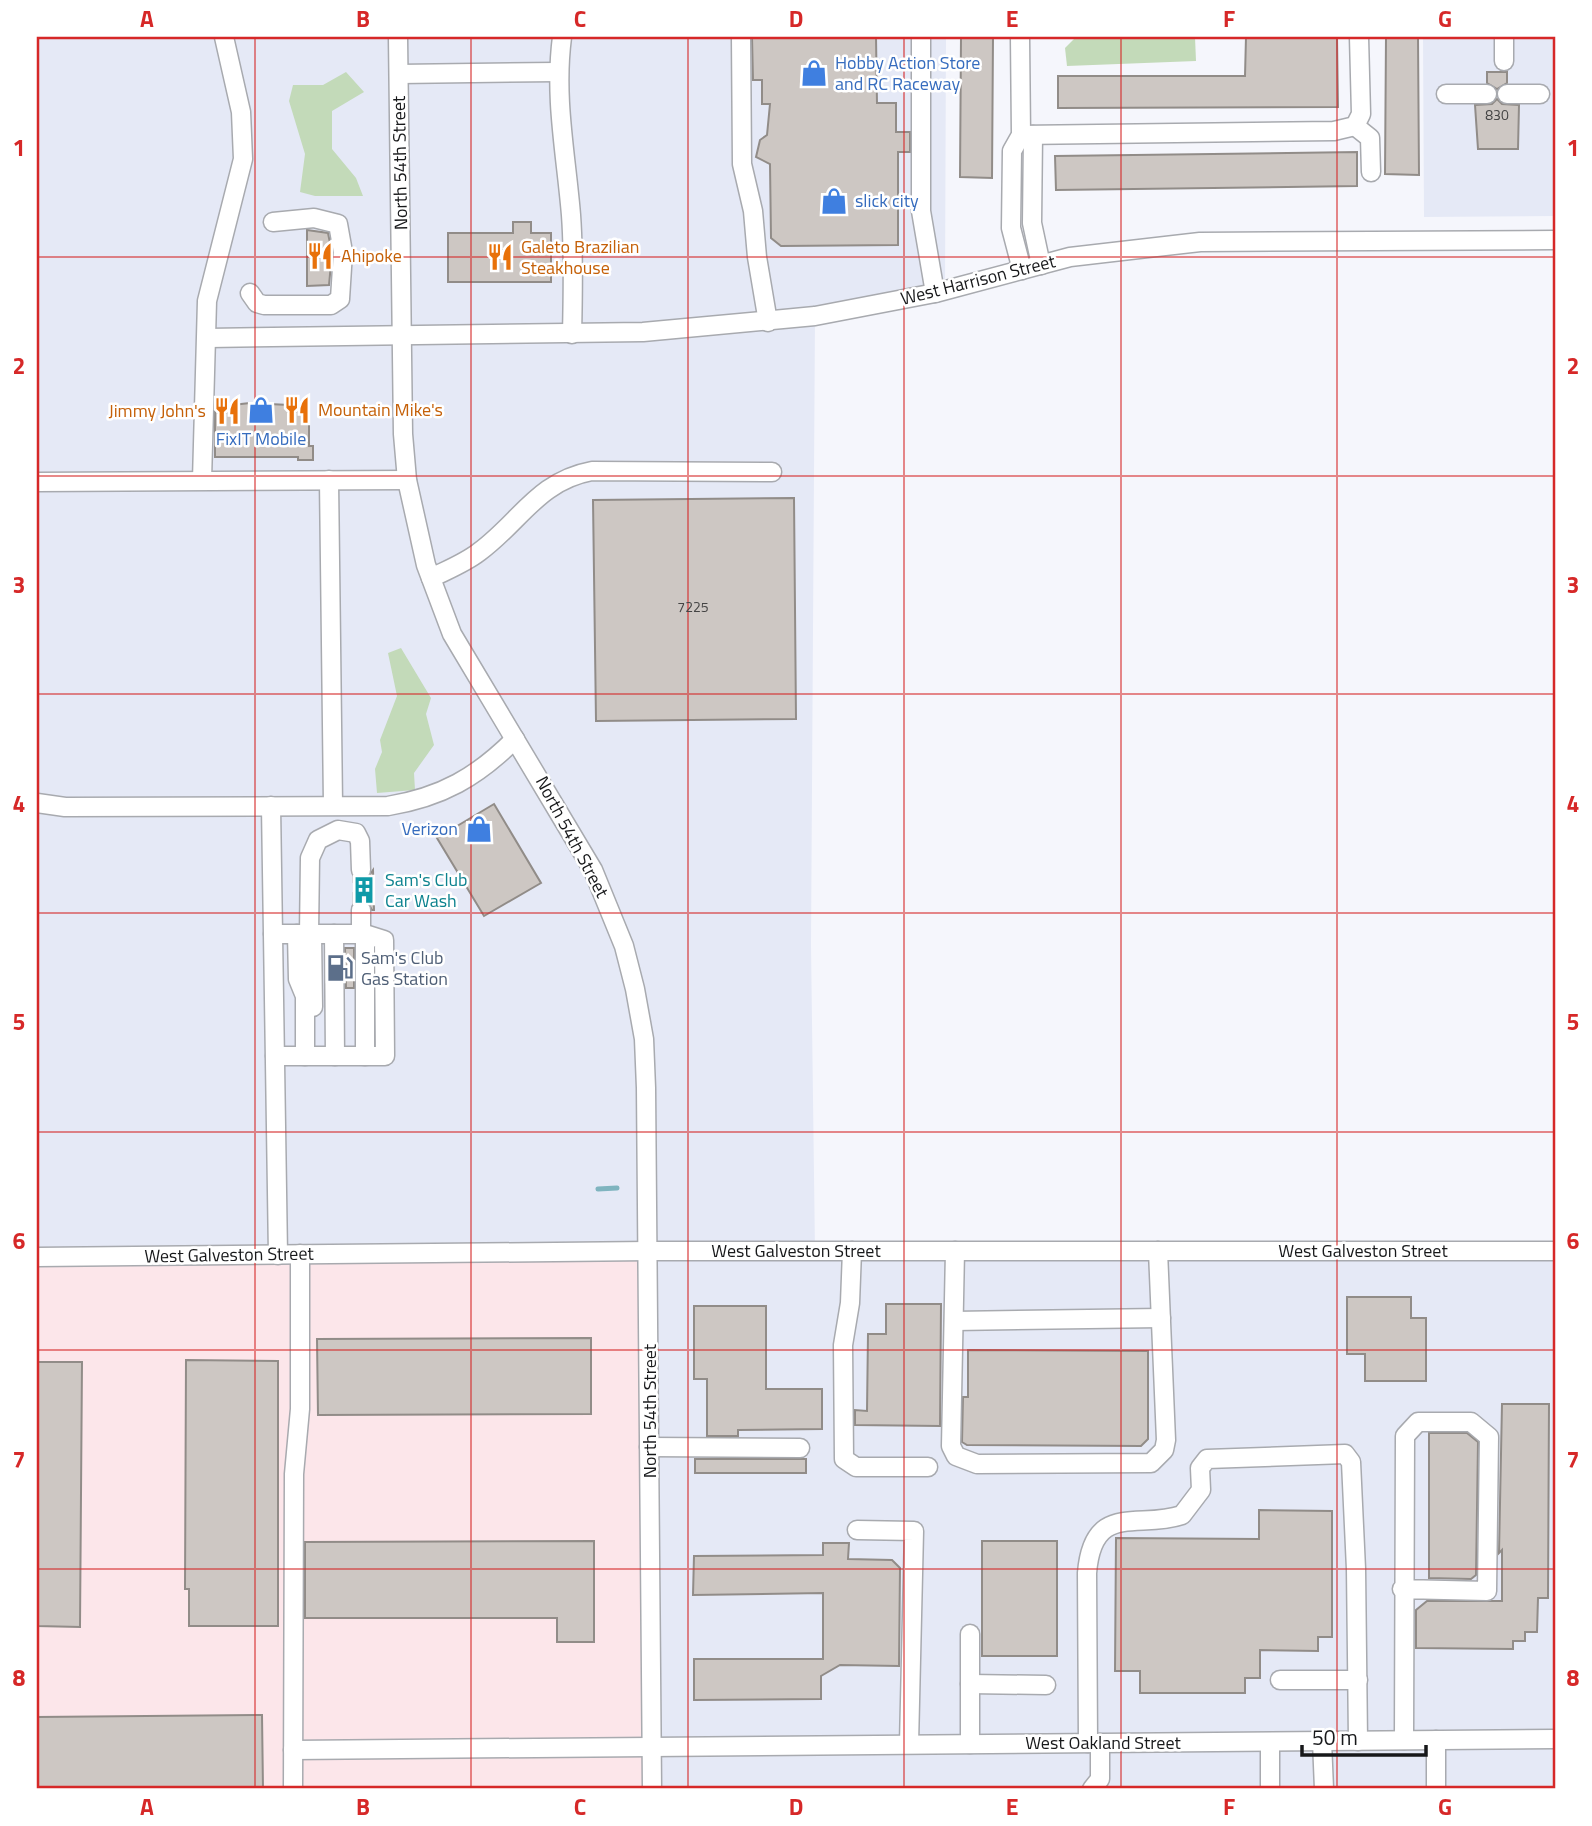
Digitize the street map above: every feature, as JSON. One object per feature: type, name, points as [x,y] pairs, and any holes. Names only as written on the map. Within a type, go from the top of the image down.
[{"type":"street","points":[[202,480],[202,409],[211,282],[243,159],[241,112],[224,37]]},
{"type":"street","name":"North 54th Street","points":[[398,37],[407,480],[431,579],[452,634],[593,870],[629,967],[644,1039],[649,1251],[652,1789]]},
{"type":"street","points":[[562,37],[557,72],[559,119],[573,250],[572,334]]},
{"type":"street","points":[[741,37],[743,164],[753,211],[757,257],[768,322]]},
{"type":"street","points":[[921,37],[921,211],[935,293]]},
{"type":"street","points":[[1020,37],[1032,223],[1041,265]]},
{"type":"street","points":[[1022,270],[1011,228],[1012,151],[1027,135],[1334,131],[1354,126],[1362,114],[1359,37]]},
{"type":"street","points":[[1504,37],[1504,61]]},
{"type":"street","points":[[398,74],[557,72]]},
{"type":"street","points":[[1446,94],[1487,94]]},
{"type":"street","points":[[1507,94],[1540,94]]},
{"type":"street","points":[[1354,126],[1370,138],[1371,172]]},
{"type":"street","points":[[250,293],[257,303],[264,305],[331,305],[340,299],[343,252],[338,224],[314,218],[273,222]]},
{"type":"street","name":"West Harrison Street","points":[[208,338],[368,334],[572,334],[768,322],[935,293],[1070,257],[1200,242],[1555,240]]},
{"type":"street","points":[[431,579],[479,553],[536,496],[581,473],[772,472]]},
{"type":"street","points":[[329,480],[333,805]]},
{"type":"street","points":[[37,482],[407,480]]},
{"type":"street","points":[[37,803],[65,807],[388,806],[411,802],[456,786],[487,767],[516,739]]},
{"type":"street","points":[[271,806],[278,1255]]},
{"type":"street","points":[[310,1056],[306,934],[310,858],[318,840],[338,830],[356,834],[360,841],[361,870]]},
{"type":"street","points":[[341,1056],[361,910]]},
{"type":"street","points":[[273,934],[356,934]]},
{"type":"street","points":[[275,1056],[370,1056],[356,934]]},
{"type":"street","name":"West Galveston Street","points":[[37,1257],[649,1251],[1555,1251]]},
{"type":"street","points":[[852,1251],[843,1345],[844,1459],[856,1467],[928,1467]]},
{"type":"street","points":[[955,1251],[951,1446],[956,1456],[977,1464],[1151,1463],[1160,1456],[1166,1446],[1157,1251]]},
{"type":"street","points":[[293,1789],[294,1474],[300,1409],[300,1254]]},
{"type":"street","points":[[954,1321],[1161,1318]]},
{"type":"street","points":[[1402,1589],[1487,1591],[1489,1437],[1471,1422],[1418,1422],[1405,1436],[1402,1589],[1404,1740]]},
{"type":"street","points":[[649,1447],[800,1448]]},
{"type":"street","points":[[1092,1789],[1100,1779],[1094,1743],[1087,1573],[1090,1549],[1100,1536],[1119,1521],[1182,1514],[1201,1490],[1200,1468],[1207,1459],[1345,1454],[1349,1457],[1356,1561],[1358,1741]]},
{"type":"street","points":[[857,1530],[914,1531],[909,1744]]},
{"type":"street","points":[[970,1634],[970,1744]]},
{"type":"street","points":[[1280,1680],[1357,1679]]},
{"type":"street","points":[[970,1685],[1046,1685]]},
{"type":"street","name":"West Oakland Street","points":[[293,1750],[1555,1739]]},
{"type":"street","points":[[1436,1740],[1436,1789]]},
{"type":"street","points":[[1322,1741],[1324,1789]]},
{"type":"street","points":[[1270,1742],[1270,1789]]},
{"type":"shaded area","points":[[37,37],[946,37],[945,290],[815,316],[811,945],[815,1251],[765,1252],[1555,1261],[1555,1789],[652,1789],[37,1257]]},
{"type":"shaded area","points":[[1423,37],[1555,37],[1555,216],[1424,217]]},
{"type":"shaded area","points":[[649,1251],[652,1789],[37,1789],[37,1257]]},
{"type":"green space","points":[[1076,37],[1195,37],[1196,61],[1067,66],[1065,48]]},
{"type":"green space","points":[[346,72],[364,92],[332,111],[332,149],[356,178],[363,196],[315,196],[300,192],[305,154],[289,101],[293,85],[323,85]]},
{"type":"green space","points":[[401,648],[431,698],[426,714],[434,745],[414,773],[415,790],[377,793],[375,769],[382,752],[380,740],[397,696],[388,653]]},
{"type":"building","name":"slick city","points":[[752,37],[876,37],[877,103],[896,103],[896,132],[910,132],[910,152],[898,152],[898,245],[781,246],[771,238],[770,164],[756,157],[760,140],[767,135],[770,104],[762,104],[762,80],[753,80]]},
{"type":"building","points":[[961,37],[993,37],[992,178],[960,177]]},
{"type":"building","points":[[1246,37],[1337,37],[1338,107],[1058,108],[1058,76],[1245,76]]},
{"type":"building","points":[[1386,37],[1418,37],[1419,175],[1385,174]]},
{"type":"building","points":[[1487,72],[1507,72],[1507,83],[1497,89],[1487,83]]},
{"type":"building","points":[[1497,99],[1502,104],[1519,105],[1518,149],[1478,149],[1475,105],[1492,104]]},
{"type":"building","points":[[1357,152],[1357,186],[1056,190],[1055,156]]},
{"type":"building","name":"Galeto Brazilian Steakhouse","points":[[513,222],[531,222],[531,233],[551,233],[551,282],[448,282],[448,233],[513,233]]},
{"type":"building","name":"Ahipoke","points":[[307,230],[328,233],[332,253],[329,285],[307,286]]},
{"type":"building","points":[[250,403],[309,406],[309,446],[313,446],[313,460],[298,460],[298,457],[215,457],[215,407]]},
{"type":"building","points":[[794,498],[796,719],[596,721],[593,500]]},
{"type":"building","points":[[494,804],[541,883],[484,916],[437,838]]},
{"type":"building","name":"Sam's Club Car Wash","points":[[373,870],[372,910],[366,900],[355,900],[355,879],[366,880]]},
{"type":"building","points":[[345,948],[354,948],[354,988],[346,988]]},
{"type":"building","points":[[1347,1297],[1411,1297],[1411,1318],[1426,1318],[1426,1381],[1365,1381],[1365,1354],[1347,1354]]},
{"type":"building","points":[[886,1304],[941,1304],[940,1426],[855,1425],[855,1410],[867,1411],[868,1334],[886,1334]]},
{"type":"building","points":[[694,1306],[766,1306],[766,1389],[822,1389],[822,1429],[738,1430],[738,1436],[707,1436],[707,1379],[694,1379]]},
{"type":"building","points":[[591,1338],[591,1414],[318,1415],[317,1339]]},
{"type":"building","points":[[968,1350],[1148,1351],[1148,1439],[1141,1446],[967,1445],[962,1442],[963,1397],[968,1397]]},
{"type":"building","points":[[186,1360],[278,1361],[278,1626],[189,1626],[189,1589],[185,1589]]},
{"type":"building","points":[[37,1362],[82,1362],[80,1627],[37,1626]]},
{"type":"building","points":[[1502,1404],[1549,1404],[1548,1598],[1538,1598],[1537,1632],[1525,1632],[1525,1641],[1513,1641],[1513,1649],[1416,1648],[1416,1610],[1427,1601],[1502,1601],[1502,1550],[1499,1553]]},
{"type":"building","points":[[1429,1433],[1467,1433],[1478,1442],[1476,1575],[1471,1579],[1429,1578]]},
{"type":"building","points":[[695,1459],[806,1459],[806,1473],[695,1473]]},
{"type":"building","points":[[1259,1510],[1332,1511],[1332,1637],[1318,1637],[1318,1651],[1260,1650],[1260,1678],[1245,1678],[1245,1693],[1140,1693],[1140,1671],[1115,1671],[1116,1538],[1259,1539]]},
{"type":"building","points":[[594,1541],[594,1642],[557,1642],[557,1618],[305,1618],[305,1542]]},
{"type":"building","points":[[982,1541],[1057,1541],[1057,1656],[982,1656]]},
{"type":"building","points":[[823,1543],[849,1543],[848,1559],[892,1560],[900,1568],[899,1666],[840,1665],[821,1676],[821,1699],[694,1700],[694,1659],[823,1659],[823,1593],[693,1595],[694,1556],[823,1555]]},
{"type":"building","points":[[262,1715],[263,1789],[37,1789],[37,1717]]},
{"type":"waterway","points":[[598,1189],[617,1188]]},
{"type":"tunnel","points":[[361,870],[361,910]]},
{"type":"place","name":"Hobby Action Store and RC Raceway","points":[[814,73]]},
{"type":"place","name":"slick city","points":[[834,201]]},
{"type":"place","name":"Ahipoke","points":[[320,256]]},
{"type":"place","name":"Galeto Brazilian Steakhouse","points":[[500,257]]},
{"type":"place","name":"FixIT Mobile","points":[[261,410]]},
{"type":"place","name":"Mountain Mike's","points":[[297,410]]},
{"type":"place","name":"Jimmy John's","points":[[227,411]]},
{"type":"place","name":"Verizon","points":[[479,829]]},
{"type":"place","name":"Sam's Club Car Wash","points":[[364,890]]},
{"type":"place","name":"Sam's Club Gas Station","points":[[340,968]]}]
